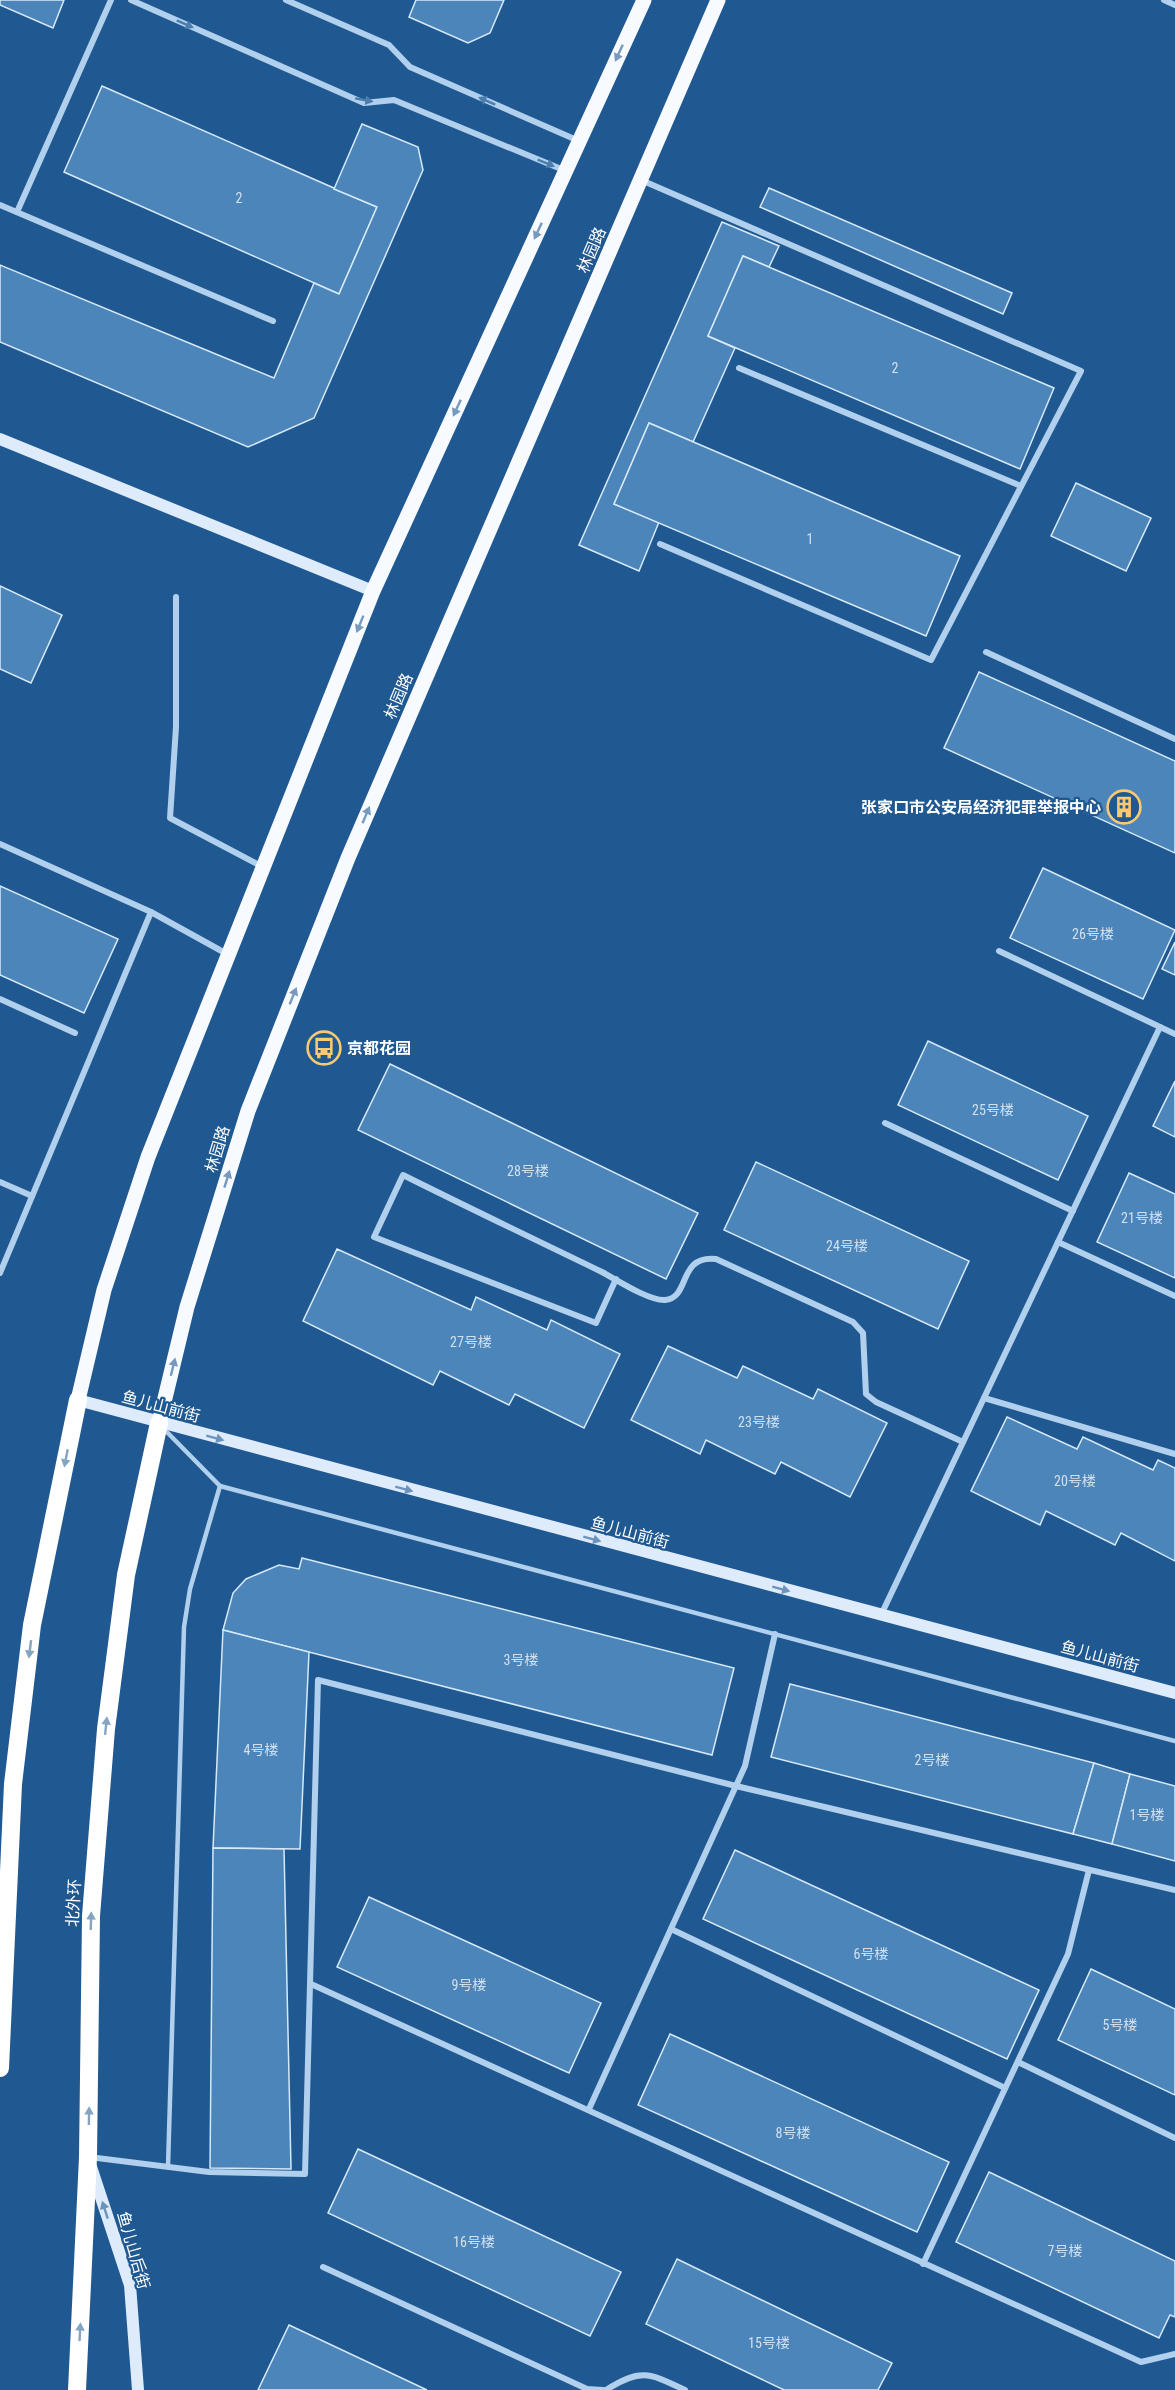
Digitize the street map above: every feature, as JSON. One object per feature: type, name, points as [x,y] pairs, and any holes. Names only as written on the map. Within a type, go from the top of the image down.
[{"type":"highway","points":[[0,2068],[3,1942],[13,1784],[32,1625],[78,1400]]},
{"type":"highway","name":"北外环","points":[[77,2390],[88,2157],[91,1916],[106,1730],[126,1575],[159,1424]]},
{"type":"main road","points":[[78,1400],[104,1290],[148,1157],[373,591],[644,0]]},
{"type":"main road","name":"林园路","points":[[159,1424],[187,1306],[248,1112],[348,858],[718,0]]},
{"type":"street","points":[[17,212],[111,0]]},
{"type":"street","points":[[131,0],[364,103],[394,100],[566,171]]},
{"type":"street","points":[[286,0],[389,45],[410,67],[579,141]]},
{"type":"street","points":[[1164,0],[1175,5]]},
{"type":"street","points":[[641,180],[1081,371],[931,660],[660,544]]},
{"type":"street","points":[[0,205],[273,321]]},
{"type":"street","points":[[739,368],[1021,486]]},
{"type":"street","points":[[0,439],[373,591]]},
{"type":"street","points":[[176,597],[176,727],[170,818],[262,867]]},
{"type":"street","points":[[986,652],[1175,740]]},
{"type":"street","points":[[0,844],[151,912],[227,954]]},
{"type":"street","points":[[0,1273],[151,912]]},
{"type":"street","points":[[999,951],[1175,1034]]},
{"type":"street","points":[[0,999],[75,1033]]},
{"type":"street","points":[[881,1615],[1160,1027]]},
{"type":"street","points":[[885,1123],[1073,1211]]},
{"type":"street","points":[[616,1279],[596,1323],[374,1237],[403,1175],[616,1279],[655,1299],[667,1300],[678,1293],[691,1266],[704,1258],[716,1259],[853,1322],[863,1333],[866,1394],[876,1402],[963,1442]]},
{"type":"street","points":[[0,1182],[32,1196]]},
{"type":"street","points":[[1058,1242],[1175,1296]]},
{"type":"street","points":[[984,1398],[1175,1454]]},
{"type":"street","name":"鱼儿山前街","points":[[78,1400],[159,1424],[1175,1693]]},
{"type":"street","points":[[589,2109],[746,1766],[775,1634]]},
{"type":"street","points":[[88,2157],[209,2172],[305,2174],[318,1680],[736,1786],[1175,1890]]},
{"type":"street","points":[[923,2264],[1068,1954],[1089,1870]]},
{"type":"street","points":[[671,1929],[1005,2088]]},
{"type":"street","points":[[311,1984],[1141,2362],[1175,2354]]},
{"type":"street","points":[[1018,2062],[1175,2138]]},
{"type":"street","name":"鱼儿山后街","points":[[88,2157],[130,2285],[138,2390]]},
{"type":"street","points":[[323,2267],[587,2389],[605,2390],[640,2373],[661,2379],[685,2390]]},
{"type":"lane","points":[[159,1424],[220,1486],[1175,1741]]},
{"type":"lane","points":[[168,2167],[184,1627],[190,1589],[220,1486]]},
{"type":"building","points":[[0,0],[64,0],[53,28],[0,5]]},
{"type":"building","points":[[416,0],[504,0],[490,33],[468,43],[409,17]]},
{"type":"building","points":[[102,86],[377,207],[339,294],[64,172]]},
{"type":"building","points":[[362,124],[418,147],[423,170],[314,418],[248,447],[0,342],[0,265],[274,378],[314,283],[339,294],[377,207],[334,189]]},
{"type":"building","points":[[769,188],[1012,293],[1003,314],[760,207]]},
{"type":"building","points":[[722,222],[779,246],[769,267],[743,256],[708,336],[735,348],[693,442],[649,423],[614,504],[659,522],[639,571],[579,545]]},
{"type":"building","points":[[743,256],[1054,388],[1020,469],[708,336]]},
{"type":"building","points":[[649,423],[960,556],[926,636],[614,504]]},
{"type":"building","points":[[1076,483],[1151,518],[1126,571],[1051,536]]},
{"type":"building","points":[[0,586],[62,615],[31,683],[0,669]]},
{"type":"building","name":"张家口市公安局经济犯罪举报中心","points":[[979,672],[1175,761],[1175,853],[944,748]]},
{"type":"building","points":[[1043,868],[1175,930],[1143,999],[1010,938]]},
{"type":"building","points":[[0,886],[118,939],[84,1013],[0,975]]},
{"type":"building","points":[[1175,942],[1175,975],[1162,969]]},
{"type":"building","points":[[928,1041],[1088,1116],[1058,1180],[898,1105]]},
{"type":"building","points":[[390,1064],[698,1213],[666,1279],[358,1130]]},
{"type":"building","points":[[1175,1081],[1175,1137],[1153,1126]]},
{"type":"building","points":[[756,1162],[969,1261],[938,1329],[724,1230]]},
{"type":"building","points":[[1129,1173],[1175,1194],[1175,1278],[1097,1242]]},
{"type":"building","points":[[337,1249],[471,1310],[476,1297],[547,1330],[551,1320],[620,1354],[584,1428],[515,1394],[509,1405],[440,1371],[433,1385],[303,1321]]},
{"type":"building","points":[[668,1346],[737,1378],[743,1366],[813,1399],[818,1389],[887,1423],[850,1497],[781,1462],[775,1474],[706,1440],[700,1454],[631,1420]]},
{"type":"building","points":[[1007,1417],[1077,1449],[1083,1437],[1153,1470],[1158,1460],[1175,1468],[1175,1561],[1121,1533],[1115,1545],[1046,1511],[1040,1525],[971,1491]]},
{"type":"building","points":[[302,1558],[734,1668],[712,1755],[223,1630],[233,1593],[246,1579],[279,1565],[299,1569]]},
{"type":"building","points":[[223,1630],[309,1652],[300,1849],[213,1848]]},
{"type":"building","points":[[790,1684],[1094,1763],[1073,1834],[771,1757]]},
{"type":"building","points":[[1094,1763],[1130,1774],[1112,1844],[1073,1834]]},
{"type":"building","points":[[1130,1774],[1175,1786],[1175,1861],[1112,1844]]},
{"type":"building","points":[[213,1848],[284,1849],[291,2169],[210,2168]]},
{"type":"building","points":[[735,1850],[1039,1990],[1007,2059],[703,1919]]},
{"type":"building","points":[[369,1897],[601,2003],[569,2073],[337,1967]]},
{"type":"building","points":[[1091,1969],[1175,2009],[1175,2095],[1058,2040]]},
{"type":"building","points":[[670,2034],[949,2162],[917,2232],[638,2105]]},
{"type":"building","points":[[358,2149],[621,2272],[590,2336],[328,2213]]},
{"type":"building","points":[[989,2172],[1175,2261],[1175,2317],[1170,2315],[1159,2338],[956,2242]]},
{"type":"building","points":[[677,2259],[892,2363],[878,2390],[784,2390],[646,2324]]},
{"type":"building","points":[[289,2325],[427,2390],[258,2390]]},
{"type":"place","name":"张家口市公安局经济犯罪举报中心","points":[[1124,807]]},
{"type":"place","name":"京都花园","points":[[324,1048]]}]
